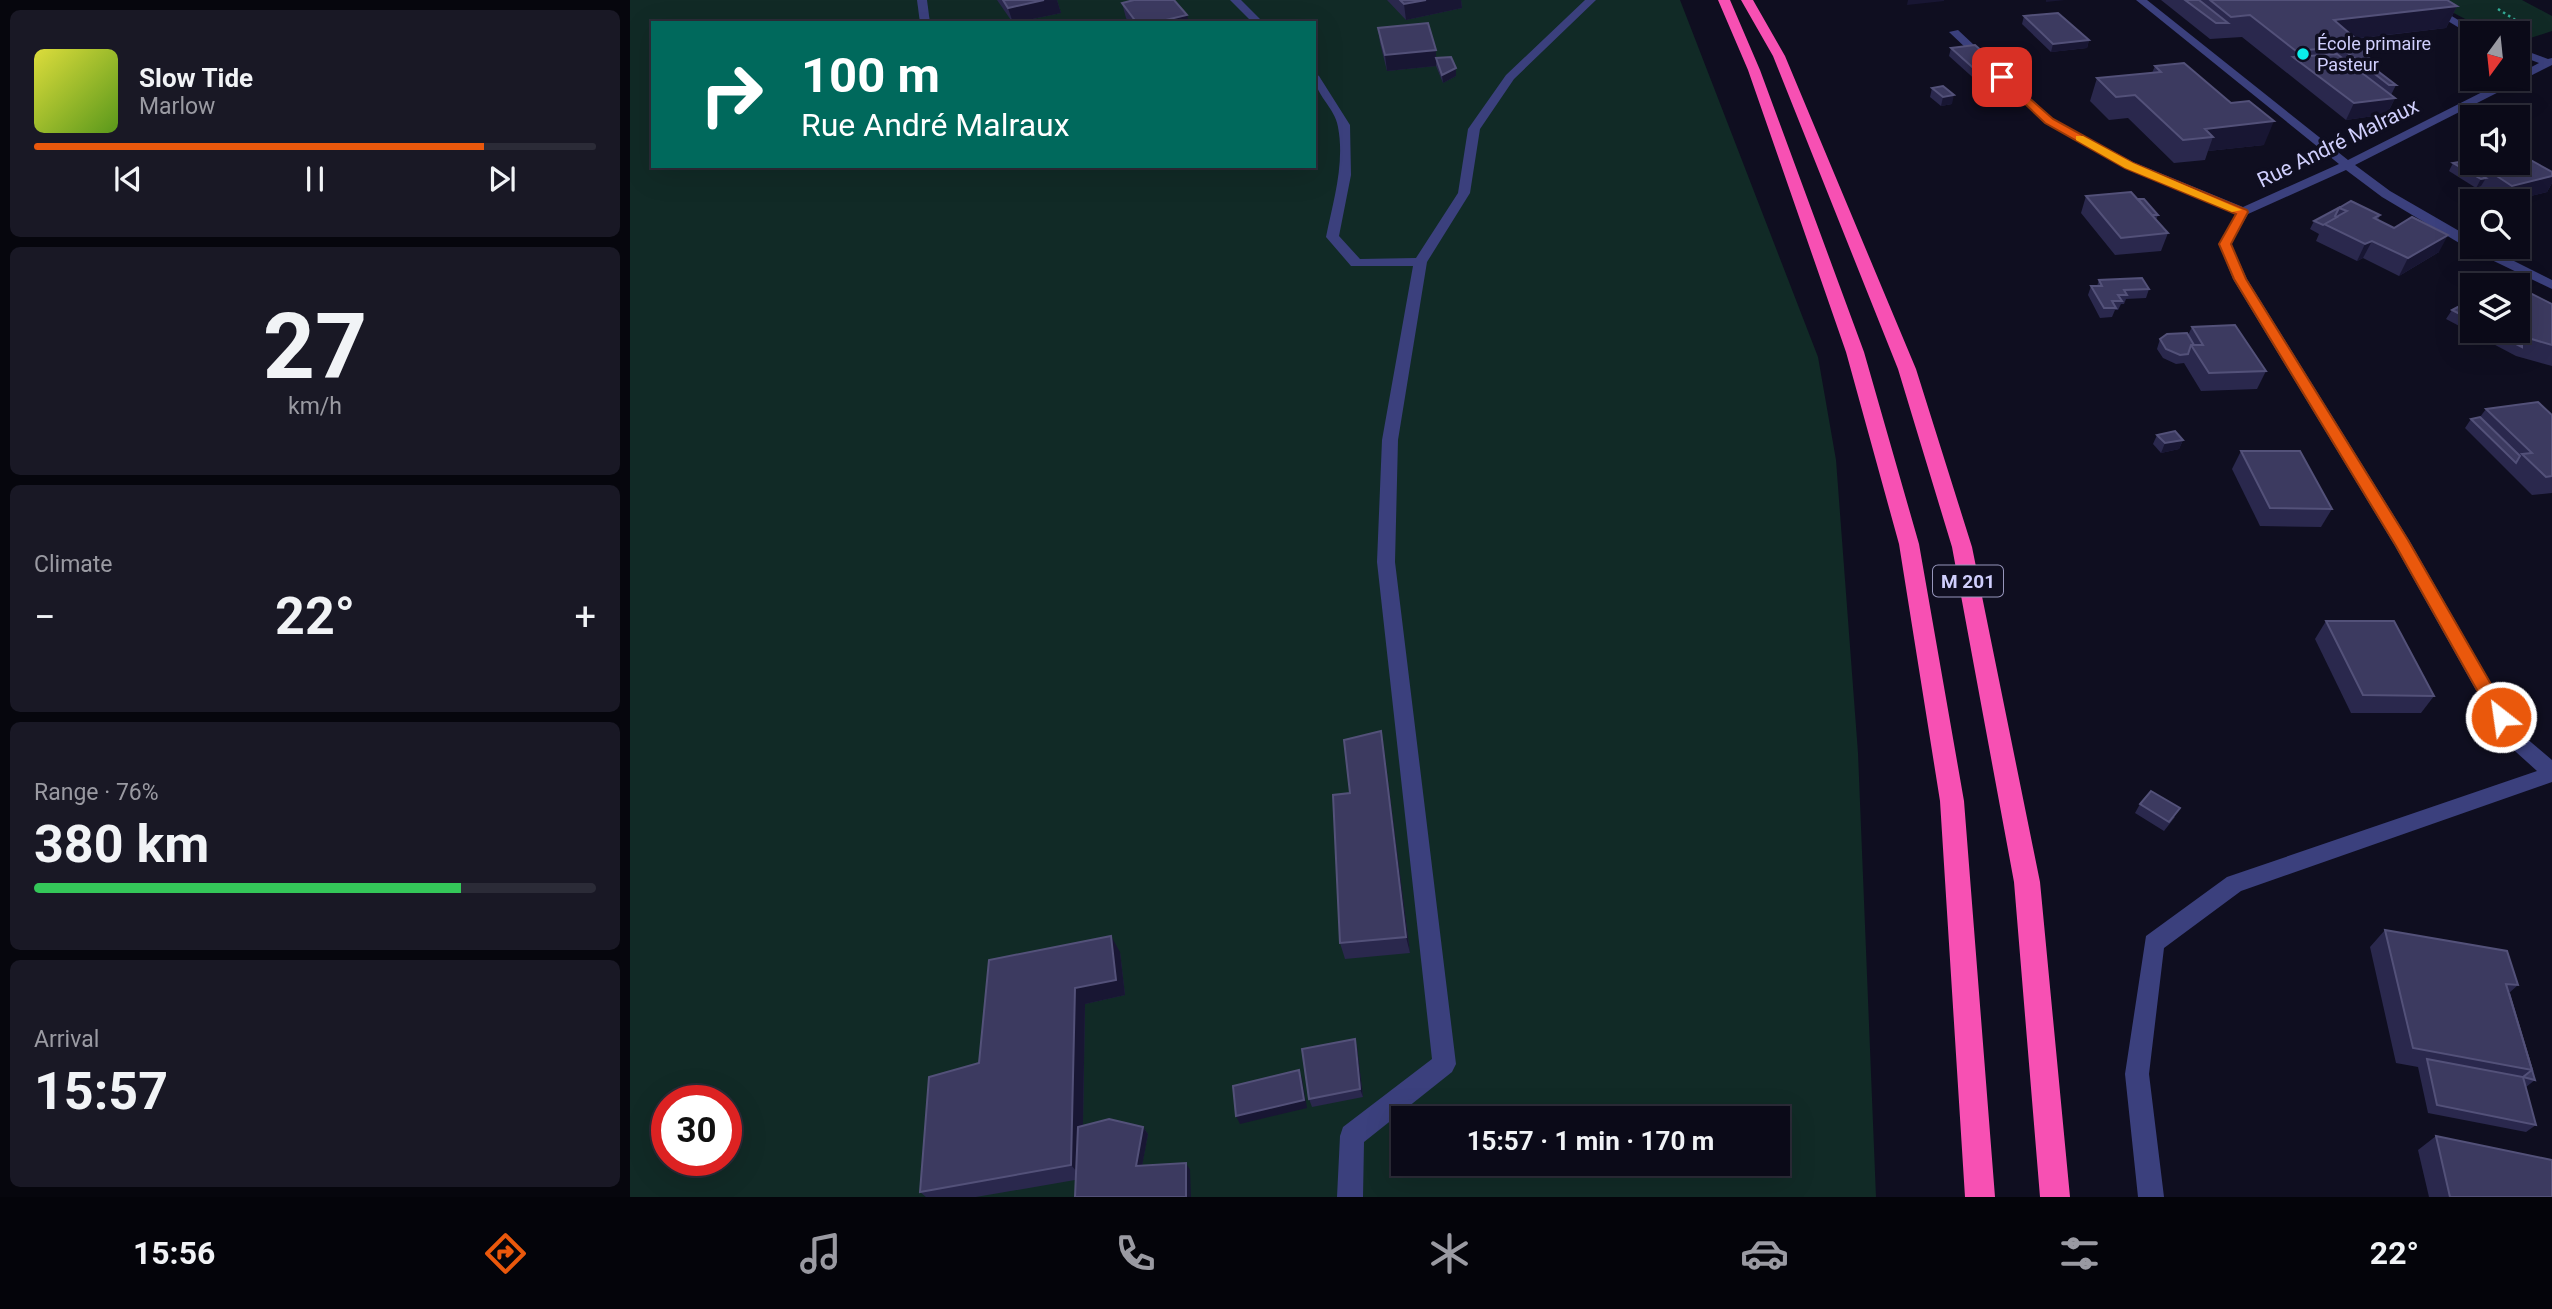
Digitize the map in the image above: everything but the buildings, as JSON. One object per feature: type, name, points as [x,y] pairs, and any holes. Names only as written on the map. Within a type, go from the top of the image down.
[{"type":"highway","name":"M 201","points":[[1724,0],[1754,70],[1855,352],[1909,544],[1952,802],[1980,1197]]},
{"type":"highway","name":"M 201","points":[[1747,0],[1779,56],[1907,369],[1962,547],[2027,882],[2055,1197]]},
{"type":"street","points":[[922,0],[925,21]]},
{"type":"street","points":[[1235,0],[1257,21]]},
{"type":"street","points":[[1350,1197],[1352,1136],[1444,1064],[1386,562],[1391,440],[1420,262],[1464,193],[1474,129],[1510,77],[1591,0]]},
{"type":"street","points":[[2141,0],[2347,165],[2386,194],[2460,237]]},
{"type":"street","points":[[2418,0],[2460,24]]},
{"type":"street","points":[[1954,32],[2049,121],[2129,165],[2243,212]]},
{"type":"street","points":[[2530,55],[2550,62]]},
{"type":"street","name":"Rue André Malraux","points":[[2530,72],[2550,62]]},
{"type":"street","points":[[1316,79],[1344,125],[1345,176],[1332,237],[1356,263],[1420,262]]},
{"type":"street","name":"Rue André Malraux","points":[[2492,91],[2347,165],[2243,212],[2225,244],[2240,279],[2403,544],[2512,737],[2552,773]]},
{"type":"street","points":[[2501,259],[2552,285]]},
{"type":"street","points":[[2151,1197],[2137,1074],[2154,943],[2234,884],[2552,773]]},
{"type":"path","points":[[2495,7],[2516,21]]},
{"type":"green space","points":[[630,0],[1680,0],[1818,357],[1836,460],[1858,753],[1876,1197],[630,1197]]},
{"type":"green space","points":[[2429,0],[2522,0],[2552,16],[2552,31],[2530,38],[2530,21],[2469,21]]},
{"type":"slow traffic","points":[[2080,138],[2129,165],[2237,210]]},
{"type":"place","name":"École primaire Pasteur","points":[[2303,54]]},
{"type":"route","points":[[2002,77],[2049,121],[2129,165],[2243,212],[2225,244],[2240,279],[2293,360],[2403,544],[2501,717]]}]
